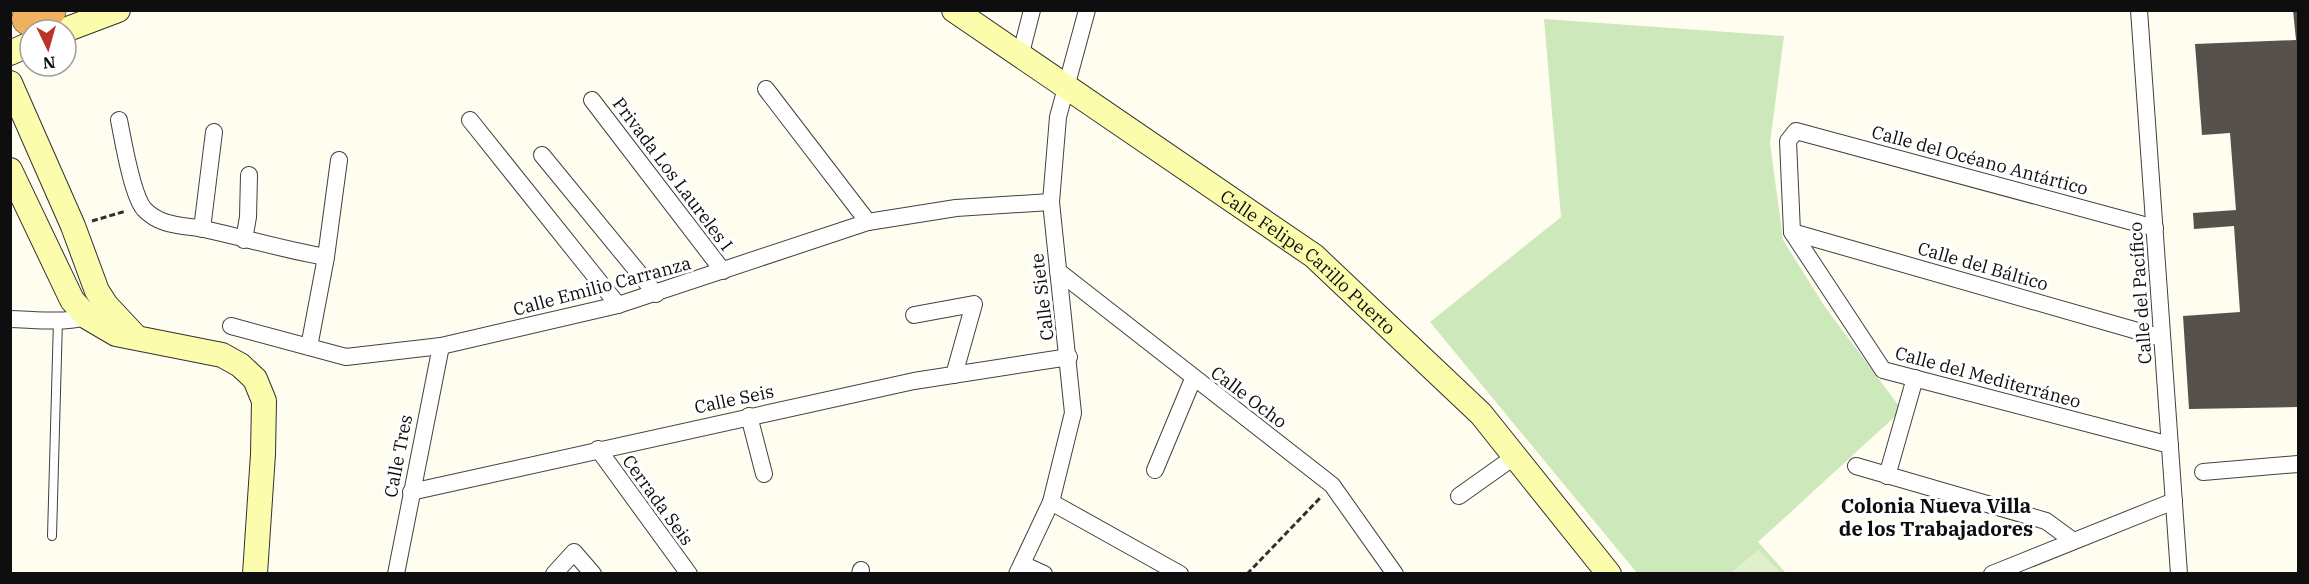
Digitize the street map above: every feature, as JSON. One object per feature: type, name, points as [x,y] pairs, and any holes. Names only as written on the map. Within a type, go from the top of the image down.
[{"type":"street","points":[[78,25],[118,10]]},
{"type":"street","name":"Calle Felipe Carillo Puerto","points":[[954,10],[1314,256],[1480,414],[1610,573]]},
{"type":"street","points":[[1020,57],[1032,10]]},
{"type":"street","name":"Calle Siete","points":[[1020,569],[1051,502],[1073,413],[1069,357],[1051,202],[1058,117],[1088,10]]},
{"type":"street","name":"Calle del Pacífico","points":[[2139,10],[2179,573]]},
{"type":"street","points":[[10,82],[73,226],[97,291],[97,311]]},
{"type":"street","points":[[766,89],[868,222]]},
{"type":"street","name":"Privada Los Laureles I","points":[[592,100],[723,271]]},
{"type":"street","points":[[118,120],[142,207],[166,223],[326,257]]},
{"type":"street","points":[[470,120],[618,305]]},
{"type":"street","name":"Calle del Océano Antártico","points":[[1792,232],[1788,141],[1796,131],[2154,228]]},
{"type":"street","points":[[202,229],[214,132]]},
{"type":"street","points":[[542,155],[656,294]]},
{"type":"street","points":[[309,347],[326,257],[339,160]]},
{"type":"street","points":[[10,170],[72,300],[97,311],[136,336],[222,355],[240,365],[255,379],[264,401],[255,573]]},
{"type":"street","points":[[244,240],[248,217],[249,176]]},
{"type":"street","name":"Calle Emilio Carranza","points":[[231,326],[346,357],[441,346],[656,294],[868,222],[956,208],[1051,202]]},
{"type":"street","name":"Calle del Báltico","points":[[1792,232],[2162,338]]},
{"type":"street","name":"Calle del Mediterráneo","points":[[1792,232],[1883,370],[2170,445]]},
{"type":"street","name":"Calle Ocho","points":[[1058,272],[1332,485],[1395,573]]},
{"type":"street","points":[[914,315],[974,304],[954,375]]},
{"type":"street","points":[[10,319],[58,320],[97,311]]},
{"type":"street","name":"Calle Tres","points":[[396,573],[441,346]]},
{"type":"street","name":"Calle Seis","points":[[411,492],[749,416],[954,375],[1069,357]]},
{"type":"street","points":[[1887,476],[1915,378]]},
{"type":"street","points":[[1155,470],[1193,379]]},
{"type":"street","points":[[749,416],[764,474]]},
{"type":"street","name":"Cerrada Seis","points":[[597,449],[689,573]]},
{"type":"street","points":[[1459,496],[1514,457]]},
{"type":"street","points":[[2203,472],[2298,464]]},
{"type":"street","points":[[1856,466],[2046,521],[2072,540]]},
{"type":"street","points":[[1992,573],[2174,501]]},
{"type":"street","points":[[1051,502],[1180,573]]},
{"type":"street","points":[[554,573],[574,552],[592,573]]},
{"type":"street","points":[[1020,569],[1044,573]]},
{"type":"lane","points":[[52,536],[58,320]]},
{"type":"path","points":[[73,226],[142,207]]},
{"type":"path","points":[[1247,573],[1332,485]]},
{"type":"green space","points":[[1544,19],[1784,36],[1770,143],[1783,240],[1825,307],[1902,410],[1758,542],[1786,573],[1637,573],[1430,322],[1561,217]]},
{"type":"green space","points":[[1758,550],[1781,573],[1731,573]]},
{"type":"building","points":[[2293,10],[2298,10],[2298,407],[2189,409],[2183,316],[2240,312],[2234,226],[2194,229],[2193,213],[2236,210],[2230,133],[2202,135],[2195,44],[2296,40]]},
{"type":"district","name":"Colonia Nueva Villa de los Trabajadores","points":[[1936,516]]}]
